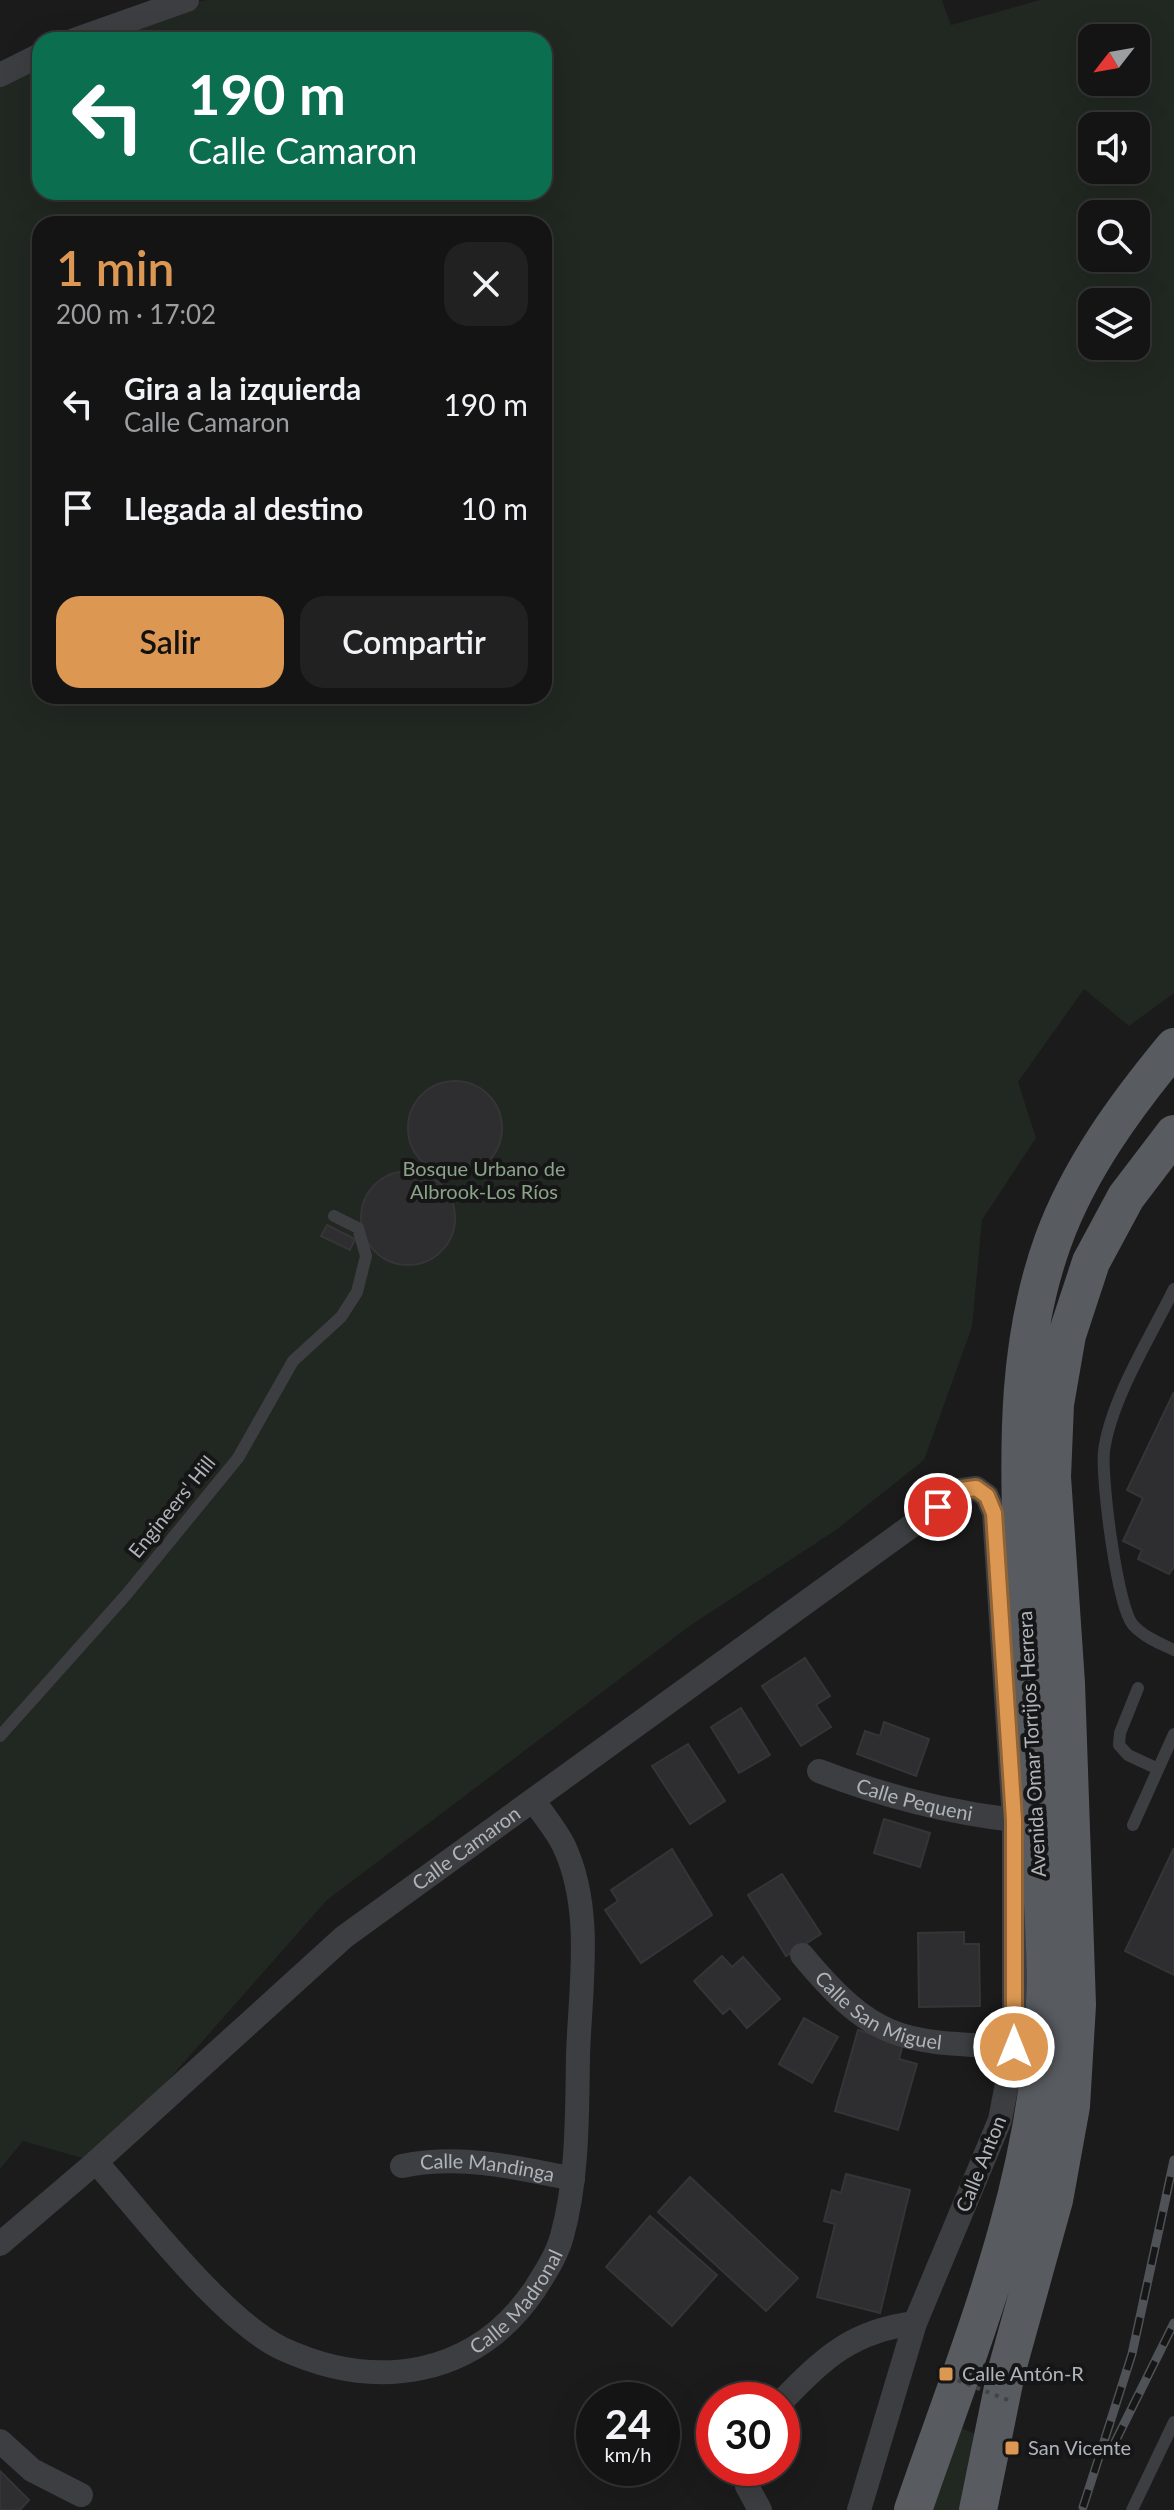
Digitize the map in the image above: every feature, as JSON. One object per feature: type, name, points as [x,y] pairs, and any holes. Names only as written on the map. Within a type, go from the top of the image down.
[{"type":"main road","name":"Avenida Omar Torrijos Herrera","points":[[913,2510],[983,2314],[1037,2111],[1045,2019],[1041,1871],[1027,1685],[1019,1462],[1022,1388],[1033,1318],[1053,1240],[1084,1174],[1131,1099],[1174,1047]]},
{"type":"main road","name":"Avenida Omar Torrijos Herrera","points":[[978,2510],[1006,2373],[1054,2200],[1071,2106],[1077,2005],[1066,1683],[1052,1477],[1055,1404],[1067,1335],[1091,1262],[1126,1197],[1174,1134]]},
{"type":"street","points":[[97,32],[187,0]]},
{"type":"street","points":[[0,75],[32,59]]},
{"type":"street","name":"Calle Anton","points":[[859,2510],[915,2323],[1000,2120],[1014,2047],[1014,1820],[994,1513],[987,1496],[976,1488],[961,1490]]},
{"type":"street","name":"Calle Camaron","points":[[0,2244],[96,2162],[344,1937],[961,1490]]},
{"type":"street","name":"Calle Pequeni","points":[[819,1771],[864,1788],[951,1813],[1014,1820]]},
{"type":"street","name":"Calle Madronal","points":[[96,2162],[178,2255],[249,2327],[282,2349],[331,2366],[387,2373],[429,2367],[465,2356],[496,2333],[523,2307],[546,2273],[562,2237],[573,2179],[582,1959],[581,1902],[564,1847],[534,1801]]},
{"type":"street","name":"Calle San Miguel","points":[[802,1955],[837,1997],[873,2025],[903,2038],[1014,2047]]},
{"type":"street","name":"Calle Mandinga","points":[[402,2166],[436,2159],[464,2161],[506,2165],[573,2179]]},
{"type":"street","points":[[800,2384],[838,2347],[879,2328],[915,2323]]},
{"type":"street","points":[[0,2441],[32,2470],[81,2495]]},
{"type":"street","points":[[747,2486],[760,2510]]},
{"type":"lane","name":"Engineers' Hill","points":[[0,1736],[126,1595],[238,1458],[293,1361],[341,1317],[357,1292],[366,1256],[358,1228],[334,1216]]},
{"type":"lane","points":[[1174,1289],[1116,1411],[1104,1451],[1105,1490],[1123,1604],[1132,1623],[1148,1638],[1174,1650]]},
{"type":"lane","points":[[1138,1688],[1120,1733],[1119,1745],[1128,1755],[1158,1769]]},
{"type":"lane","points":[[1133,1825],[1174,1734]]},
{"type":"lane","points":[[1132,2510],[1174,2422]]},
{"type":"path","points":[[939,2373],[1013,2402]]},
{"type":"green space","name":"Bosque Urbano de Albrook-Los Ríos","points":[[207,0],[942,0],[951,25],[1040,0],[1174,0],[1174,993],[1129,1026],[1084,989],[1018,1082],[1036,1138],[982,1220],[972,1327],[924,1460],[836,1530],[691,1625],[327,1900],[96,2162],[23,2141],[0,2169],[0,79],[32,65],[32,200],[552,200],[552,32],[107,32],[159,9]]},
{"type":"green space","points":[[961,2428],[978,2435],[961,2510],[929,2510]]},
{"type":"building","points":[[455,1081],[473,1084],[488,1095],[499,1110],[502,1128],[499,1146],[488,1161],[473,1172],[455,1175],[437,1172],[422,1161],[411,1146],[408,1128],[411,1110],[422,1095],[437,1084]]},
{"type":"building","points":[[408,1171],[426,1175],[441,1185],[451,1200],[455,1218],[451,1236],[441,1251],[426,1261],[408,1265],[390,1261],[375,1251],[365,1236],[361,1218],[365,1200],[375,1185],[390,1175]]},
{"type":"building","points":[[327,1225],[355,1239],[350,1250],[321,1236]]},
{"type":"building","points":[[1174,1392],[1174,1567],[1169,1574],[1138,1559],[1142,1550],[1123,1541],[1143,1498],[1127,1490]]},
{"type":"building","points":[[805,1658],[830,1696],[816,1705],[831,1727],[801,1746],[762,1686]]},
{"type":"building","points":[[741,1708],[770,1755],[739,1773],[711,1727]]},
{"type":"building","points":[[884,1722],[929,1739],[916,1776],[857,1754],[865,1731],[880,1736]]},
{"type":"building","points":[[688,1744],[725,1801],[690,1824],[652,1766]]},
{"type":"building","points":[[884,1819],[930,1833],[920,1867],[874,1853]]},
{"type":"building","points":[[1174,1848],[1174,1975],[1125,1951]]},
{"type":"building","points":[[672,1849],[712,1915],[641,1963],[605,1910],[618,1901],[611,1890]]},
{"type":"building","points":[[782,1874],[821,1934],[786,1956],[748,1895]]},
{"type":"building","points":[[964,1932],[964,1944],[979,1944],[980,2006],[919,2007],[918,1933]]},
{"type":"building","points":[[722,1956],[732,1967],[743,1957],[780,1999],[747,2028],[730,2008],[723,2014],[694,1981]]},
{"type":"building","points":[[804,2018],[838,2037],[812,2083],[779,2064]]},
{"type":"building","points":[[858,2030],[903,2044],[899,2059],[917,2064],[898,2130],[835,2111]]},
{"type":"building","points":[[846,2174],[910,2190],[880,2313],[817,2297],[835,2224],[824,2221],[832,2190],[841,2193]]},
{"type":"building","points":[[690,2177],[798,2278],[766,2311],[658,2212]]},
{"type":"building","points":[[650,2216],[717,2275],[672,2326],[606,2267]]},
{"type":"building","points":[[0,2471],[29,2500],[20,2510],[0,2510]]},
{"type":"railway","points":[[1083,2507],[1132,2354],[1174,2160]]},
{"type":"railway","points":[[1115,2442],[1174,2323]]},
{"type":"place","name":"Calle Antón-R","points":[[946,2374]]},
{"type":"place","name":"San Vicente","points":[[1012,2448]]},
{"type":"route","points":[[938,1507],[961,1490],[976,1488],[987,1496],[994,1513],[1014,1820],[1014,2047]]}]
